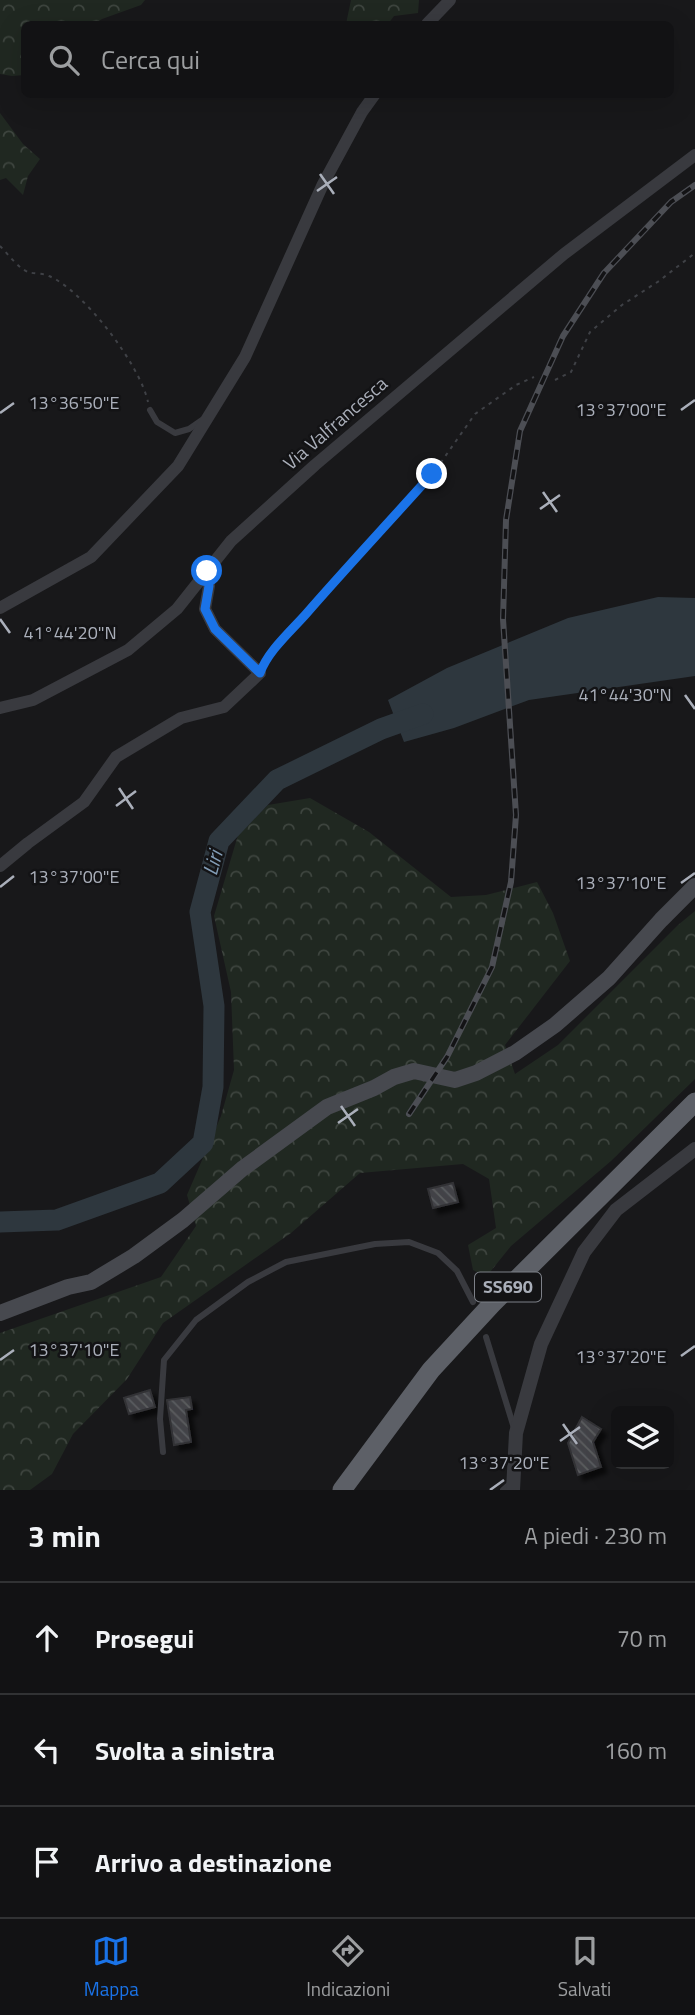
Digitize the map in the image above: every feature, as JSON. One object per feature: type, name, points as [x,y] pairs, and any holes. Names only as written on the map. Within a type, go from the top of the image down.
[{"type":"highway","name":"SS690","points":[[342,1490],[431,1370],[492,1304],[695,1102]]},
{"type":"main road","points":[[0,1313],[68,1287],[90,1282],[134,1256],[183,1220],[243,1169],[327,1107],[394,1077],[414,1071],[455,1080],[476,1073],[515,1053],[555,1025],[609,978],[695,886]]},
{"type":"street","points":[[430,21],[450,0]]},
{"type":"street","points":[[0,608],[90,556],[178,466],[245,356],[324,184],[372,98]]},
{"type":"street","name":"Via Valfrancesca","points":[[0,708],[33,700],[128,650],[177,609],[231,541],[315,465],[564,254],[695,155]]},
{"type":"street","points":[[0,866],[85,802],[116,757],[181,718],[224,707],[260,673],[215,629],[205,609],[209,586],[207,571]]},
{"type":"street","points":[[510,1487],[516,1433],[541,1344],[584,1252],[616,1210],[695,1149]]},
{"type":"lane","points":[[150,410],[157,422],[175,433],[189,429],[209,415]]},
{"type":"lane","points":[[163,1452],[160,1408],[164,1360],[196,1320],[248,1282],[286,1262],[375,1244],[410,1242],[438,1253],[457,1271],[473,1302]]},
{"type":"lane","points":[[486,1337],[516,1433]]},
{"type":"path","points":[[0,246],[26,271],[49,276],[81,298],[127,356],[145,388],[150,410]]},
{"type":"path","points":[[555,380],[571,372],[590,332],[622,305],[695,253]]},
{"type":"path","points":[[260,673],[263,663],[307,612],[432,474],[475,414],[516,385],[534,377]]},
{"type":"green space","points":[[0,0],[145,0],[141,5],[99,21],[21,21],[21,75],[0,74]]},
{"type":"green space","points":[[351,0],[419,0],[418,13],[394,16],[390,21],[347,21]]},
{"type":"green space","points":[[0,113],[23,144],[40,159],[28,176],[23,195],[6,178],[0,180]]},
{"type":"green space","points":[[310,798],[369,832],[451,897],[486,895],[537,882],[553,913],[570,961],[505,1045],[515,1074],[558,1045],[695,911],[695,1079],[611,1161],[511,1246],[486,1277],[473,1270],[468,1245],[496,1228],[489,1179],[463,1164],[360,1173],[291,1233],[163,1323],[127,1379],[73,1434],[52,1474],[30,1490],[0,1490],[0,1333],[161,1277],[196,1226],[187,1195],[221,1116],[234,1070],[231,992],[214,916],[238,835],[268,805]]},
{"type":"shaded area","points":[[658,597],[695,598],[695,676],[529,700],[454,728],[404,742],[388,700],[447,668],[568,618]]},
{"type":"building","points":[[453,1183],[458,1202],[433,1208],[428,1189]]},
{"type":"building","points":[[150,1390],[155,1407],[129,1414],[124,1398]]},
{"type":"building","points":[[190,1397],[192,1409],[186,1410],[191,1442],[174,1445],[167,1400]]},
{"type":"building","points":[[582,1417],[601,1429],[593,1442],[601,1467],[578,1475],[568,1443]]},
{"type":"waterway","name":"Liri","points":[[0,1222],[57,1220],[160,1183],[203,1143],[213,1087],[214,1006],[200,912],[219,841],[277,780],[381,729],[423,714]]},
{"type":"railway","points":[[409,1114],[447,1057],[492,967],[511,882],[516,815],[503,619],[506,520],[520,431],[563,336],[604,273],[671,202],[695,185]]},
{"type":"route","points":[[207,571],[209,586],[205,609],[215,629],[260,673],[263,663],[432,474]]}]
